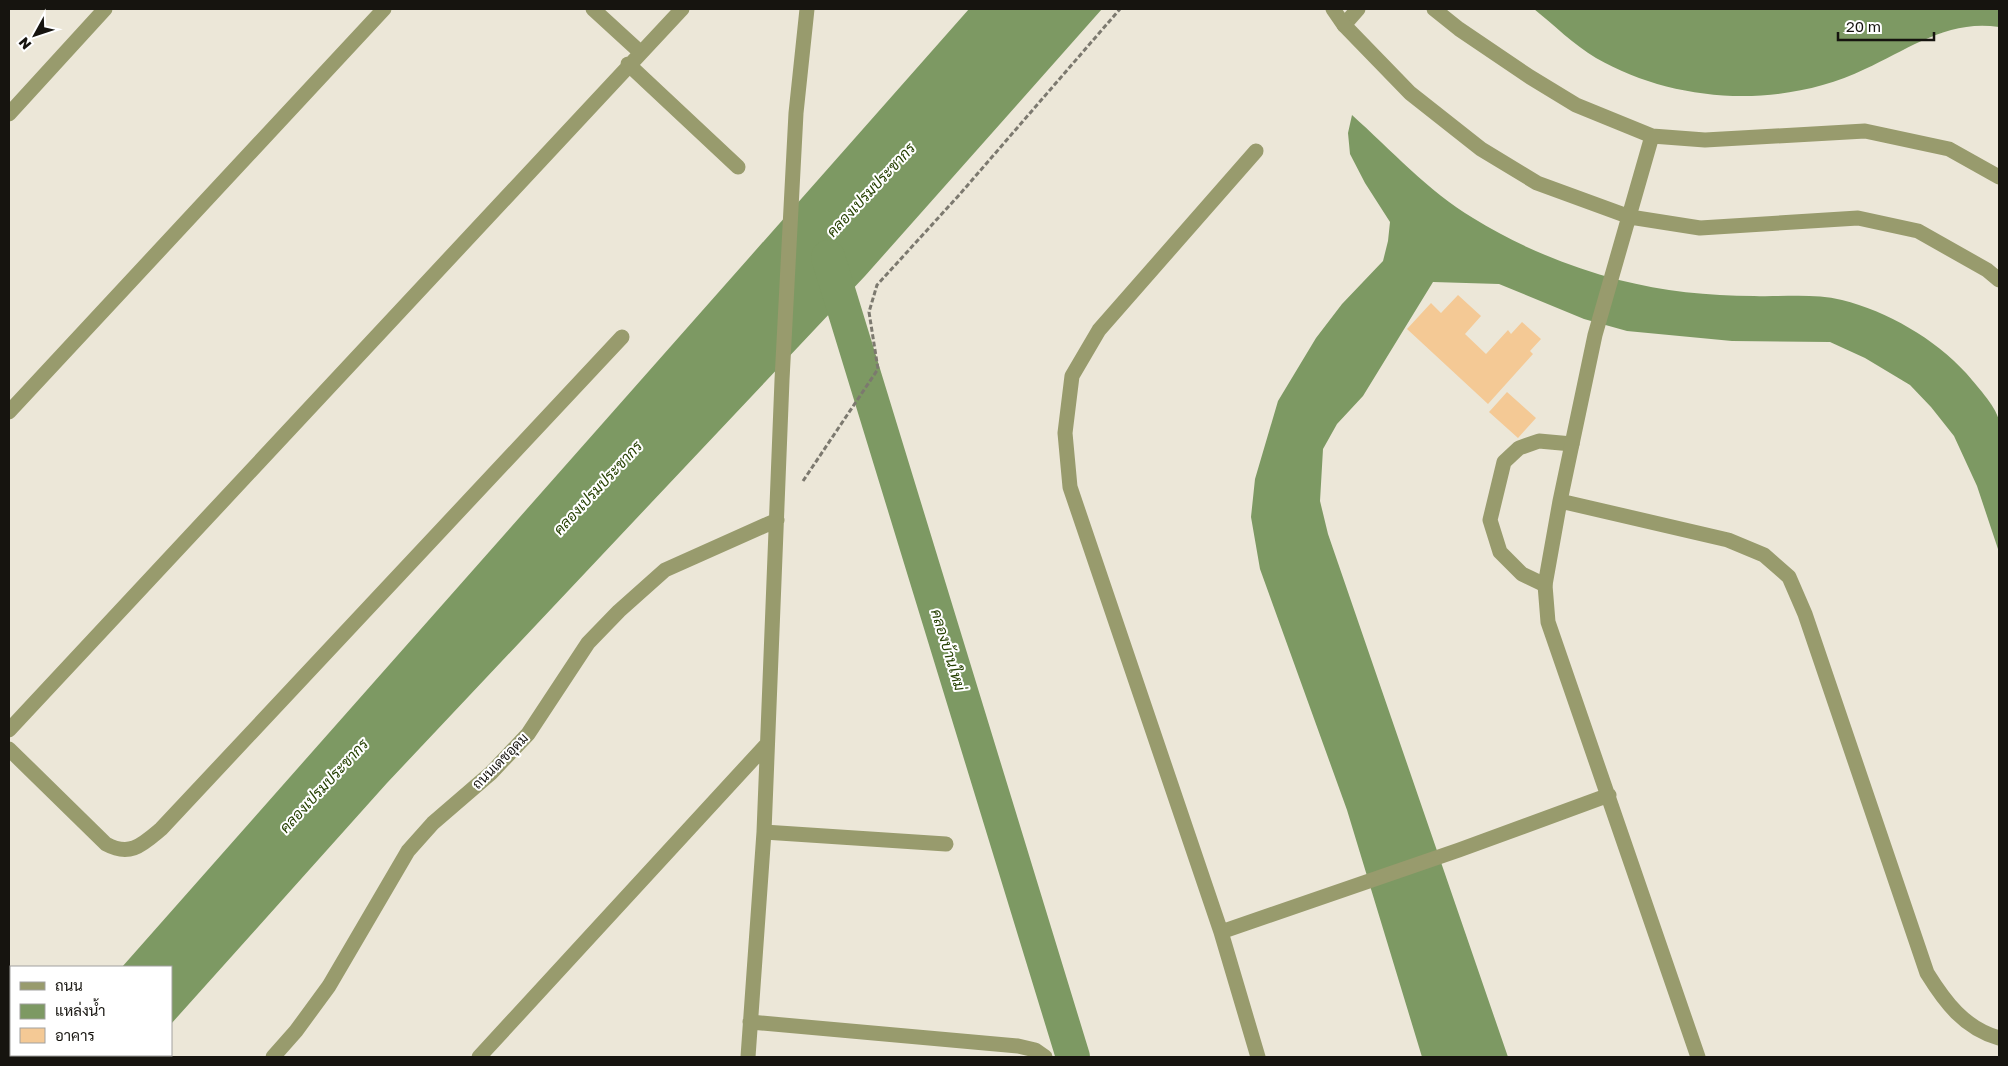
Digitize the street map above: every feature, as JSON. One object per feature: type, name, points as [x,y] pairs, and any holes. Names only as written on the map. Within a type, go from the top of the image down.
[{"type":"street","points":[[9,114],[105,9]]},
{"type":"street","points":[[9,412],[384,9]]},
{"type":"street","points":[[593,9],[640,52]]},
{"type":"street","points":[[9,730],[628,64],[682,9]]},
{"type":"street","points":[[748,1057],[764,832],[782,380],[796,113],[807,9]]},
{"type":"street","points":[[1333,9],[1344,25],[1410,93],[1481,148],[1537,183],[1630,217],[1700,228],[1858,218],[1918,231],[1987,270],[1999,280]]},
{"type":"street","points":[[1344,25],[1358,9]]},
{"type":"street","points":[[1434,9],[1522,72],[1576,105],[1652,136],[1706,140],[1865,131],[1949,149],[1999,177]]},
{"type":"street","points":[[628,64],[738,167]]},
{"type":"street","points":[[1652,136],[1596,335],[1560,501],[1545,585],[1548,622],[1698,1057]]},
{"type":"street","points":[[1256,151],[1099,330],[1072,376],[1065,433],[1070,487],[1221,932],[1258,1057]]},
{"type":"street","points":[[9,749],[106,844],[118,851],[142,845],[161,829],[278,706],[622,337]]},
{"type":"street","points":[[1545,585],[1522,574],[1500,552],[1490,520],[1504,462],[1520,448],[1539,440],[1572,444]]},
{"type":"street","points":[[1560,501],[1728,540],[1764,555],[1789,577],[1805,614],[1927,973],[1942,997],[1958,1016],[1976,1029],[1999,1038]]},
{"type":"street","name":"ถนนเดชอุดม","points":[[273,1057],[296,1031],[329,986],[408,850],[433,823],[491,773],[528,734],[588,643],[619,611],[665,570],[777,520]]},
{"type":"street","points":[[479,1057],[767,744]]},
{"type":"street","points":[[1221,932],[1459,850],[1609,795]]},
{"type":"street","points":[[764,832],[946,844]]},
{"type":"street","points":[[750,1022],[1018,1046],[1035,1050],[1044,1057]]},
{"type":"path","points":[[777,520],[878,370],[869,312],[877,285],[960,194],[1120,9]]},
{"type":"water","name":"คลองเปรมประชากร","points":[[969,9],[1102,9],[865,276],[387,783],[172,1023],[172,966],[123,966]]},
{"type":"water","points":[[1534,9],[1999,9],[1999,27],[1963,27],[1946,32],[1833,82],[1799,91],[1765,95],[1729,96],[1694,92],[1660,85],[1627,73],[1588,53]]},
{"type":"water","points":[[1352,115],[1410,170],[1456,207],[1507,238],[1562,262],[1619,280],[1669,290],[1720,295],[1831,298],[1859,305],[1893,319],[1925,338],[1954,361],[1980,389],[1997,414],[2000,424],[1999,552],[1977,486],[1954,436],[1931,407],[1910,385],[1865,358],[1830,342],[1732,341],[1627,331],[1584,319],[1499,284],[1433,282],[1363,396],[1337,424],[1323,449],[1320,501],[1328,534],[1508,1057],[1422,1057],[1347,810],[1260,569],[1251,517],[1255,479],[1278,401],[1316,338],[1342,304],[1383,261],[1390,222],[1365,183],[1350,154],[1348,133]]},
{"type":"building","points":[[1458,295],[1481,316],[1465,334],[1486,354],[1508,330],[1511,334],[1522,322],[1541,339],[1530,351],[1533,354],[1488,404],[1407,329],[1431,303],[1441,313]]},
{"type":"building","points":[[1507,392],[1536,418],[1518,438],[1489,412]]},
{"type":"waterway","name":"คลองบ้านใหม่","points":[[828,257],[1073,1057]]}]
